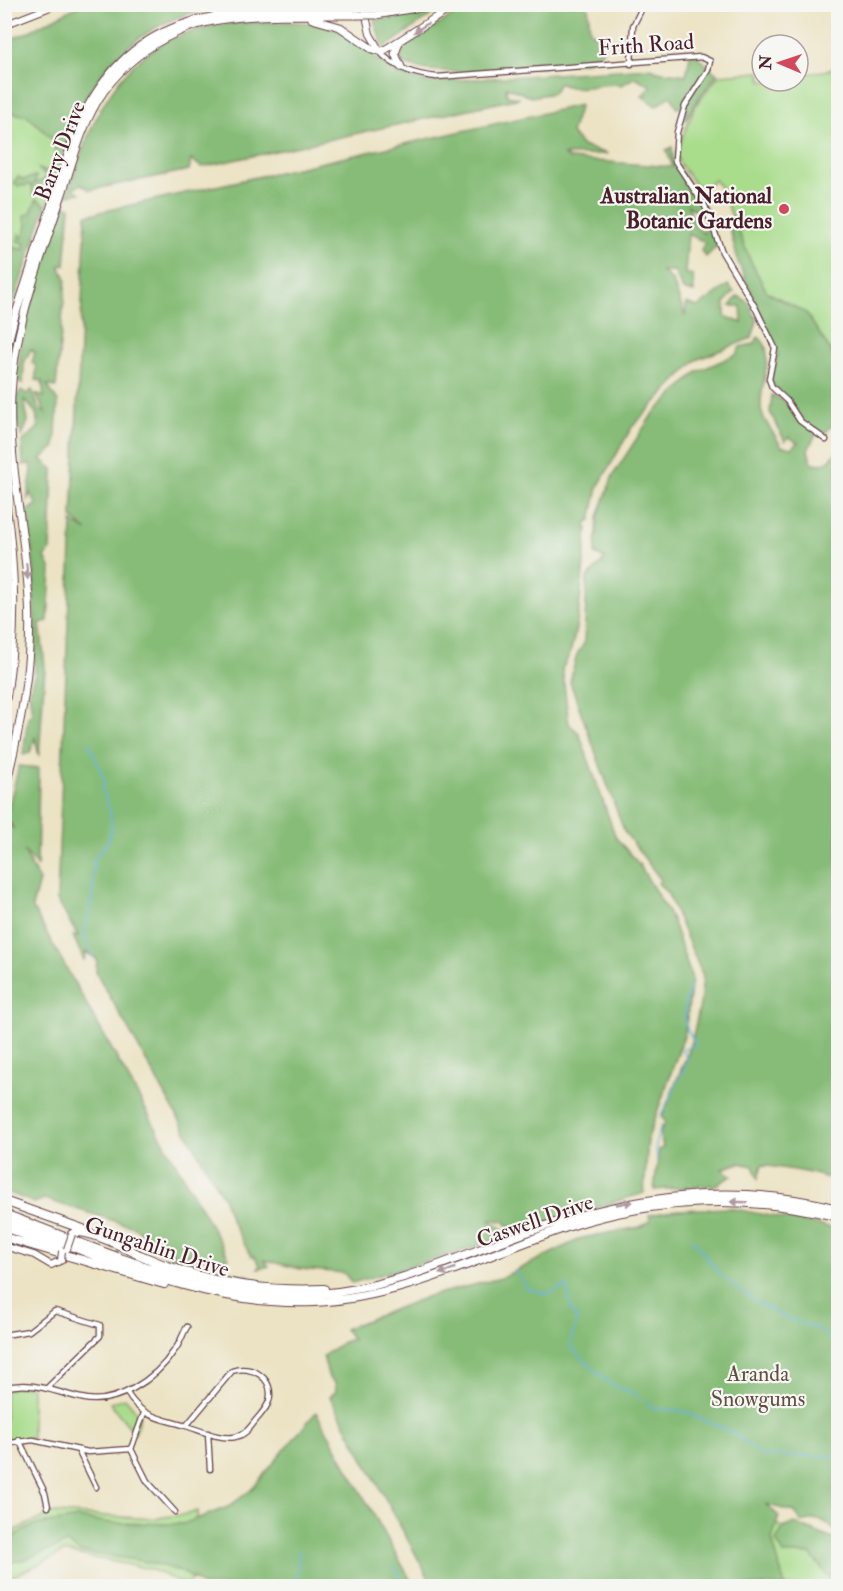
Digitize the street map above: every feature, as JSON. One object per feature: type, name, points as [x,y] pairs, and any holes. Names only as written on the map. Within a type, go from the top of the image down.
[{"type":"highway","name":"Caswell Drive","points":[[442,1264],[504,1240],[610,1206],[679,1195],[768,1196],[838,1209]]},
{"type":"highway","points":[[4,1203],[25,1211]]},
{"type":"highway","points":[[4,1203],[110,1239],[152,1260]]},
{"type":"highway","name":"Caswell Drive","points":[[248,1299],[314,1302],[370,1295],[416,1282],[604,1216],[678,1204],[754,1203],[838,1217]]},
{"type":"highway","name":"Gungahlin Drive","points":[[4,1214],[162,1271],[248,1292],[304,1295],[354,1290],[389,1282],[442,1264]]},
{"type":"highway","name":"Gungahlin Drive","points":[[4,1221],[172,1282],[248,1299]]},
{"type":"highway","points":[[4,1229],[36,1239]]},
{"type":"highway","points":[[72,1234],[78,1231],[95,1236],[152,1260],[203,1277],[236,1284],[303,1289],[357,1286],[442,1264]]},
{"type":"highway","points":[[4,1237],[204,1294],[248,1299]]},
{"type":"main road","name":"Barry Drive","points":[[376,11],[406,4]]},
{"type":"main road","name":"Barry Drive","points":[[21,513],[12,436],[11,398],[17,338],[83,132],[105,90],[123,69],[157,43],[201,24],[236,19],[376,11],[438,4]]},
{"type":"main road","points":[[294,17],[340,27],[372,50],[381,51],[399,42],[457,4]]},
{"type":"main road","name":"Barry Drive","points":[[4,359],[6,346],[76,130],[86,108],[118,64],[155,35],[201,16],[235,12],[355,12]]},
{"type":"main road","points":[[399,42],[395,53],[401,67]]},
{"type":"main road","points":[[4,793],[17,740],[28,663],[29,603],[21,513],[9,446],[4,371],[11,361],[17,338]]},
{"type":"main road","points":[[4,491],[12,537],[16,602],[14,660],[4,712]]},
{"type":"street","points":[[4,24],[58,4]]},
{"type":"street","name":"Frith Road","points":[[364,4],[367,20],[381,51],[401,67],[417,75],[437,77],[701,57],[710,61],[708,70],[685,106],[677,132],[675,161],[705,206],[722,252],[755,307],[775,348],[769,379],[772,387],[787,401],[800,421],[826,440]]},
{"type":"street","points":[[631,64],[633,26],[644,4]]},
{"type":"street","points":[[4,1246],[34,1255],[50,1265],[62,1260],[72,1234],[67,1226],[25,1211]]},
{"type":"street","points":[[36,1239],[65,1251]]},
{"type":"street","points":[[4,1335],[34,1329],[55,1311],[100,1326],[100,1336],[47,1388]]},
{"type":"street","points":[[4,1388],[27,1384],[97,1401],[127,1393],[171,1355],[187,1326]]},
{"type":"street","points":[[127,1393],[136,1408],[144,1413],[208,1433],[229,1438],[241,1436],[249,1430],[264,1410],[270,1398],[268,1385],[260,1374],[240,1368],[227,1374],[186,1426]]},
{"type":"street","points":[[4,1444],[19,1440],[43,1441],[79,1452],[124,1452],[131,1449],[144,1413]]},
{"type":"street","points":[[208,1433],[210,1469]]},
{"type":"street","points":[[19,1440],[45,1493],[48,1507]]},
{"type":"street","points":[[131,1449],[151,1487],[175,1512]]},
{"type":"street","points":[[79,1452],[96,1487]]},
{"type":"green space","points":[[80,5],[222,5],[191,13],[163,24],[138,39],[117,57],[99,78],[84,102],[61,160],[56,158],[54,141],[28,116],[5,111],[5,41],[26,33]]},
{"type":"green space","points":[[468,5],[588,5],[590,32],[605,36],[602,52],[587,62],[457,72],[427,70],[402,64],[402,49]]},
{"type":"green space","points":[[440,9],[384,48],[374,21]]},
{"type":"green space","points":[[293,22],[325,24],[346,33],[397,74],[426,82],[651,68],[686,75],[691,51],[717,74],[685,121],[687,107],[677,108],[671,96],[656,106],[642,96],[651,86],[635,77],[622,85],[574,87],[559,83],[553,93],[531,97],[506,87],[507,96],[520,98],[202,167],[191,160],[189,170],[90,190],[81,184],[73,188],[80,193],[67,195],[86,141],[111,92],[128,71],[148,53],[172,39],[212,26]]},
{"type":"green space","name":"Australian National Botanic Gardens","points":[[838,68],[838,362],[806,313],[767,292],[750,260],[719,185],[714,180],[708,186],[695,185],[680,164],[676,153],[695,106],[719,75],[750,73],[750,93],[810,93],[810,74]]},
{"type":"green space","points":[[580,105],[571,133],[582,146],[608,154],[564,155],[570,159],[673,167],[666,150],[672,147],[673,160],[706,208],[702,216],[688,205],[694,224],[703,233],[709,221],[718,245],[706,257],[701,251],[705,242],[688,234],[685,273],[693,275],[694,292],[683,290],[674,271],[662,271],[673,282],[685,316],[686,303],[698,307],[728,285],[734,292],[725,302],[725,316],[742,323],[741,306],[730,306],[738,296],[748,302],[757,321],[752,338],[696,360],[632,427],[598,487],[591,520],[586,523],[577,624],[568,658],[562,668],[569,724],[579,733],[616,838],[639,864],[672,919],[692,979],[685,1033],[648,1138],[644,1193],[514,1233],[504,1221],[490,1220],[510,1235],[352,1283],[344,1273],[301,1269],[264,1260],[269,1266],[258,1269],[260,1265],[255,1257],[251,1256],[230,1218],[224,1199],[96,972],[97,959],[86,952],[84,960],[73,936],[78,936],[57,900],[72,522],[87,531],[72,518],[86,215]]},
{"type":"green space","points":[[5,111],[28,116],[54,141],[56,158],[61,160],[59,166],[56,161],[48,178],[34,184],[35,176],[24,180],[18,177],[32,185],[33,194],[52,190],[46,206],[37,199],[23,239],[18,241],[24,242],[25,250],[6,246]]},
{"type":"green space","points":[[56,160],[59,166],[52,190],[33,195],[32,185],[18,186],[14,182],[18,177],[24,180],[36,176],[35,184],[47,178],[39,169],[51,173]]},
{"type":"green space","points":[[37,199],[46,206],[5,327],[5,237],[8,234],[6,246],[25,250],[24,243],[18,241],[19,233],[23,238],[27,225],[24,215],[30,214]]},
{"type":"green space","points":[[64,205],[70,207],[65,265],[59,266],[66,278],[56,387],[47,385],[58,402],[55,447],[41,459],[53,469],[50,550],[45,558],[51,569],[48,621],[40,623],[45,667],[39,756],[35,738],[30,753],[23,755],[28,717],[32,714],[29,691],[35,674],[34,567],[27,511],[37,505],[30,493],[27,502],[32,470],[30,464],[23,465],[22,442],[38,428],[36,413],[24,399],[28,421],[22,437],[16,406],[21,390],[27,394],[32,390],[39,409],[45,412],[36,394],[44,397],[42,381],[36,380],[36,366],[32,363],[35,352],[31,349],[24,363],[23,384],[16,379],[25,324]]},
{"type":"green space","points":[[733,217],[750,260],[767,292],[806,313],[838,362],[838,419],[826,432],[817,432],[808,450],[811,462],[820,464],[829,460],[838,450],[838,1180],[762,1165],[758,1178],[753,1166],[739,1163],[722,1169],[732,1176],[716,1185],[654,1190],[659,1150],[663,1147],[660,1132],[665,1122],[662,1117],[691,1045],[700,1005],[703,976],[668,894],[658,883],[661,880],[624,831],[570,682],[577,654],[584,644],[587,578],[605,559],[595,554],[598,517],[613,475],[652,415],[697,372],[737,354],[740,347],[754,344],[758,337],[764,343],[767,351],[761,404],[763,417],[781,446],[792,448],[798,443],[789,437],[785,441],[770,412],[772,395],[786,402],[789,400],[773,385],[771,377],[778,354],[738,262],[728,221]]},
{"type":"green space","points":[[5,527],[9,604],[5,669]]},
{"type":"green space","points":[[19,766],[39,768],[37,866],[24,851],[39,881],[32,907],[229,1258],[205,1259],[190,1252],[188,1254],[200,1260],[186,1259],[203,1266],[250,1276],[199,1266],[162,1253],[150,1247],[175,1254],[151,1242],[134,1227],[44,1199],[34,1203],[5,1191],[4,821],[14,829],[6,817]]},
{"type":"green space","name":"Aranda Snowgums","points":[[729,1208],[838,1229],[838,1536],[827,1523],[813,1519],[801,1522],[795,1512],[765,1504],[779,1516],[772,1539],[785,1586],[433,1586],[330,1397],[336,1391],[335,1383],[329,1378],[323,1356],[343,1342],[353,1339],[344,1329],[429,1296],[501,1278],[582,1238],[640,1227],[650,1221],[649,1215],[677,1210]]},
{"type":"green space","points":[[16,1387],[32,1387],[32,1438],[8,1440],[5,1431],[5,1391]]},
{"type":"green space","points":[[125,1398],[140,1416],[135,1434],[110,1403]]},
{"type":"green space","points":[[316,1412],[414,1586],[202,1586],[179,1571],[145,1562],[80,1552],[67,1543],[23,1560],[5,1563],[5,1540],[35,1525],[78,1518],[111,1523],[183,1524],[228,1507],[251,1490]]},
{"type":"green space","points":[[197,1511],[201,1570],[187,1585],[150,1569],[64,1552],[5,1580],[4,1535],[53,1513],[156,1519]]},
{"type":"green space","points":[[766,1522],[807,1534],[826,1547],[833,1556],[837,1569],[838,1586],[782,1586]]},
{"type":"green space","points":[[794,1523],[838,1541],[838,1573],[829,1577],[810,1554],[784,1554],[776,1541],[783,1528]]},
{"type":"waterway","points":[[89,742],[105,782],[102,788],[112,826],[107,841],[94,859],[93,891],[84,938],[93,957]]},
{"type":"waterway","points":[[660,1118],[688,1059],[682,1050],[694,1046],[695,1041],[685,1022],[691,986]]},
{"type":"waterway","points":[[657,1162],[656,1143],[661,1125]]},
{"type":"waterway","points":[[692,1238],[719,1274],[755,1301],[788,1319],[818,1329],[838,1344]]},
{"type":"waterway","points":[[515,1271],[528,1289],[548,1294],[567,1285],[571,1310],[577,1319],[570,1345],[612,1385],[633,1393],[654,1408],[686,1412],[736,1434],[761,1456],[838,1456]]},
{"type":"waterway","points":[[296,1586],[299,1550]]},
{"type":"waterway","points":[[394,1566],[405,1586]]},
{"type":"place","name":"Australian National Botanic Gardens","points":[[784,209]]}]
